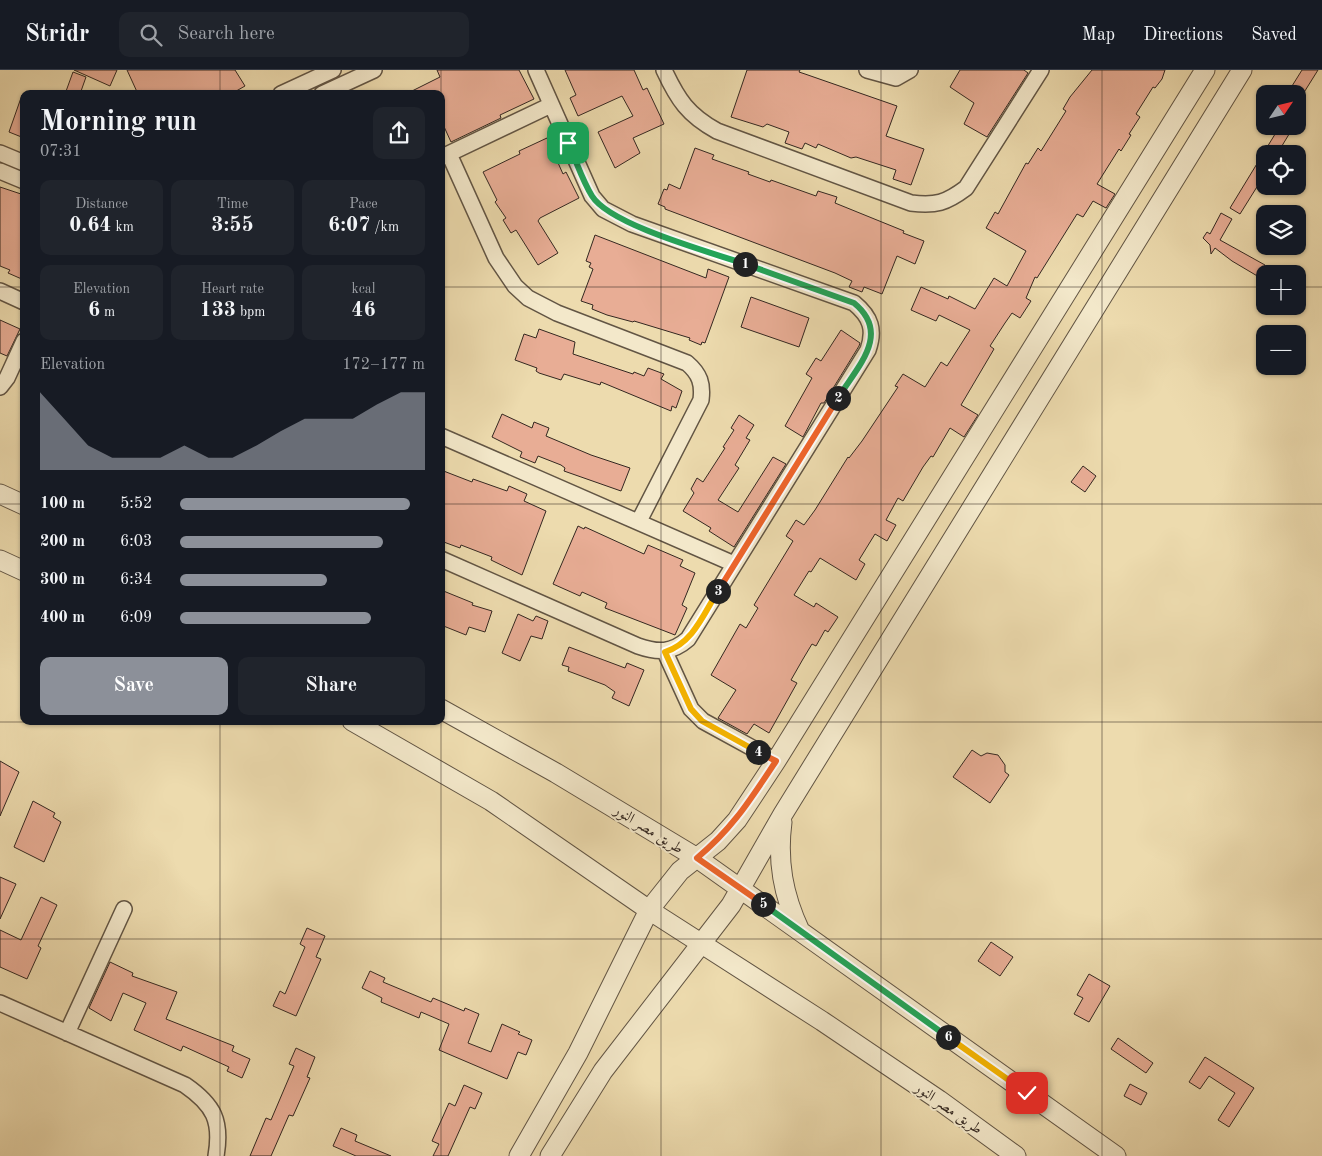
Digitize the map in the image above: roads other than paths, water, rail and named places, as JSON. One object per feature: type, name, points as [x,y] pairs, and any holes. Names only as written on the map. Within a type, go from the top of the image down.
[{"type":"street","points":[[290,90],[333,70]]},
{"type":"street","points":[[331,90],[374,70]]},
{"type":"street","points":[[445,562],[638,646],[665,652],[678,648],[688,639],[868,350],[872,338],[871,324],[865,312],[854,303],[632,224],[603,209],[592,196],[536,70]]},
{"type":"street","points":[[664,70],[684,106],[699,121],[717,131],[911,203],[931,205],[950,200],[966,188],[1041,70]]},
{"type":"street","points":[[867,70],[896,78],[910,70]]},
{"type":"street","points":[[519,1156],[578,1053],[649,910],[680,871],[718,841],[737,820],[776,761],[1205,70]]},
{"type":"street","points":[[550,1156],[604,1071],[720,921],[783,814],[1242,70]]},
{"type":"street","points":[[551,105],[445,156],[496,258],[515,286],[542,307],[687,363],[700,379],[701,400],[639,522]]},
{"type":"street","points":[[0,153],[20,161]]},
{"type":"street","points":[[0,171],[20,179]]},
{"type":"street","points":[[0,291],[20,300]]},
{"type":"street","points":[[0,387],[7,378],[20,350]]},
{"type":"street","points":[[445,438],[734,564]]},
{"type":"street","points":[[0,494],[20,502]]},
{"type":"street","points":[[0,560],[20,569]]},
{"type":"street","points":[[665,652],[691,709],[702,721],[776,761]]},
{"type":"street","name":"طريق مصر النور","points":[[445,710],[556,773],[697,858],[1116,1156]]},
{"type":"street","name":"طريق مصر النور","points":[[359,725],[491,801],[649,910],[702,942],[939,1100],[1016,1156]]},
{"type":"street","points":[[783,814],[779,847],[781,872],[792,913],[801,932]]},
{"type":"street","points":[[67,1033],[124,908]]},
{"type":"street","points":[[0,1003],[185,1085],[203,1097],[215,1115],[220,1136],[216,1156]]}]
